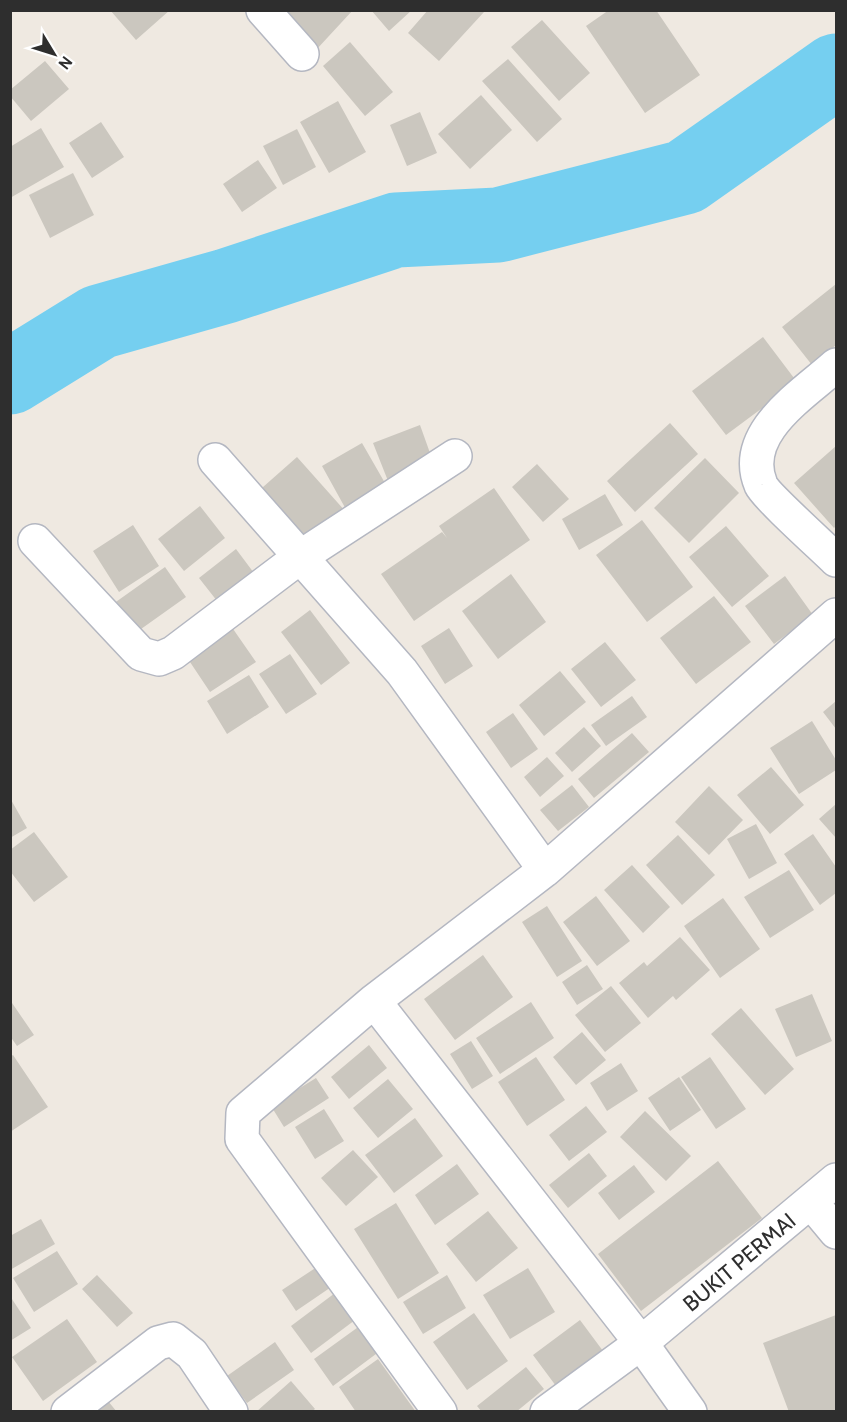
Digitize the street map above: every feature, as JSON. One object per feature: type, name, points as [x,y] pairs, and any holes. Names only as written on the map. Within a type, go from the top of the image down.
[{"type":"street","points":[[262,10],[302,54]]},
{"type":"street","points":[[837,365],[772,423],[756,452],[762,486],[837,560]]},
{"type":"street","points":[[35,541],[141,654],[159,659],[173,653],[300,556],[455,456]]},
{"type":"street","points":[[215,460],[402,672],[545,870]]},
{"type":"street","points":[[440,1412],[242,1139],[243,1113],[374,1001],[545,870],[837,615]]},
{"type":"street","points":[[374,1001],[641,1344],[690,1412]]},
{"type":"street","name":"BUKIT PERMAI","points":[[547,1412],[641,1344],[837,1180]]},
{"type":"street","points":[[811,1202],[837,1232]]},
{"type":"street","points":[[68,1412],[158,1343],[173,1339],[192,1354],[231,1412]]},
{"type":"building","points":[[110,10],[170,10],[136,40]]},
{"type":"building","points":[[274,10],[353,10],[316,50]]},
{"type":"building","points":[[371,10],[412,10],[389,31]]},
{"type":"building","points":[[428,10],[482,10],[484,12],[439,61],[408,33]]},
{"type":"building","points":[[609,10],[656,10],[700,75],[645,113],[586,26]]},
{"type":"building","points":[[542,20],[590,73],[559,101],[511,47]]},
{"type":"building","points":[[350,42],[393,92],[365,116],[323,66]]},
{"type":"building","points":[[508,59],[562,119],[537,142],[482,81]]},
{"type":"building","points":[[45,61],[69,89],[31,121],[10,96],[10,90]]},
{"type":"building","points":[[481,95],[512,130],[470,169],[438,134]]},
{"type":"building","points":[[338,101],[366,152],[329,173],[300,122]]},
{"type":"building","points":[[420,112],[437,153],[407,166],[390,125]]},
{"type":"building","points":[[101,122],[124,157],[92,178],[69,143]]},
{"type":"building","points":[[41,128],[64,167],[10,198],[10,147]]},
{"type":"building","points":[[297,129],[316,167],[283,185],[263,146]]},
{"type":"building","points":[[258,160],[277,188],[242,212],[223,184]]},
{"type":"building","points":[[73,173],[94,215],[50,238],[29,195]]},
{"type":"building","points":[[836,284],[836,345],[812,365],[782,327]]},
{"type":"building","points":[[763,337],[797,382],[726,435],[692,391]]},
{"type":"building","points":[[670,423],[698,454],[635,512],[607,481]]},
{"type":"building","points":[[420,425],[435,467],[390,486],[373,443]]},
{"type":"building","points":[[362,443],[389,490],[348,513],[322,466]]},
{"type":"building","points":[[836,446],[836,526],[834,528],[794,483]]},
{"type":"building","points":[[297,457],[346,512],[303,551],[253,496]]},
{"type":"building","points":[[705,458],[739,493],[689,543],[654,508]]},
{"type":"building","points":[[537,464],[569,499],[543,522],[512,487]]},
{"type":"building","points":[[494,488],[530,540],[414,621],[381,574],[442,532],[447,538],[439,526]]},
{"type":"building","points":[[605,494],[623,525],[579,550],[562,519]]},
{"type":"building","points":[[200,506],[225,538],[184,571],[158,539]]},
{"type":"building","points":[[642,520],[693,587],[647,622],[596,555]]},
{"type":"building","points":[[133,525],[159,566],[119,592],[93,551]]},
{"type":"building","points":[[726,526],[769,576],[732,607],[689,557]]},
{"type":"building","points":[[236,549],[257,577],[221,606],[199,578]]},
{"type":"building","points":[[165,567],[186,597],[134,634],[113,604]]},
{"type":"building","points":[[511,574],[546,622],[498,659],[462,611]]},
{"type":"building","points":[[785,576],[813,615],[774,644],[745,606]]},
{"type":"building","points":[[714,596],[751,642],[696,684],[660,638]]},
{"type":"building","points":[[310,610],[350,663],[321,685],[281,632]]},
{"type":"building","points":[[231,626],[256,662],[210,692],[186,656]]},
{"type":"building","points":[[449,628],[473,666],[445,684],[421,646]]},
{"type":"building","points":[[605,642],[636,680],[601,707],[571,669]]},
{"type":"building","points":[[290,654],[317,694],[286,714],[259,674]]},
{"type":"building","points":[[560,671],[586,702],[544,736],[519,705]]},
{"type":"building","points":[[249,675],[269,707],[227,734],[207,701]]},
{"type":"building","points":[[632,696],[647,717],[606,746],[591,725]]},
{"type":"building","points":[[836,701],[836,729],[823,712]]},
{"type":"building","points":[[513,713],[538,749],[511,768],[486,732]]},
{"type":"building","points":[[812,721],[836,760],[836,770],[799,794],[770,748]]},
{"type":"building","points":[[584,727],[601,746],[572,772],[555,753]]},
{"type":"building","points":[[632,733],[649,752],[594,798],[578,779]]},
{"type":"building","points":[[547,757],[564,776],[540,797],[524,777]]},
{"type":"building","points":[[771,767],[804,805],[770,834],[737,795]]},
{"type":"building","points":[[572,785],[589,807],[558,831],[540,810]]},
{"type":"building","points":[[709,786],[743,820],[709,855],[675,822]]},
{"type":"building","points":[[10,798],[27,828],[10,838]]},
{"type":"building","points":[[836,804],[836,838],[819,819]]},
{"type":"building","points":[[756,824],[777,863],[749,879],[727,839]]},
{"type":"building","points":[[34,832],[68,877],[34,902],[10,871],[10,850]]},
{"type":"building","points":[[813,834],[836,867],[836,893],[820,905],[784,854]]},
{"type":"building","points":[[678,835],[715,875],[682,905],[646,865]]},
{"type":"building","points":[[632,865],[670,907],[643,933],[604,890]]},
{"type":"building","points":[[789,870],[814,910],[770,938],[744,897]]},
{"type":"building","points":[[596,896],[630,941],[597,966],[563,922]]},
{"type":"building","points":[[723,898],[760,949],[720,978],[684,926]]},
{"type":"building","points":[[547,906],[582,961],[557,977],[522,922]]},
{"type":"building","points":[[680,937],[710,970],[676,1000],[673,996],[648,1018],[619,983],[644,962],[647,966]]},
{"type":"building","points":[[483,955],[513,997],[455,1040],[424,999]]},
{"type":"building","points":[[587,965],[603,989],[577,1005],[562,982]]},
{"type":"building","points":[[611,986],[641,1023],[605,1052],[575,1015]]},
{"type":"building","points":[[812,994],[832,1041],[796,1057],[775,1009]]},
{"type":"building","points":[[10,1000],[34,1035],[17,1046],[10,1036]]},
{"type":"building","points":[[531,1002],[554,1038],[500,1074],[476,1038]]},
{"type":"building","points":[[741,1008],[794,1069],[765,1095],[711,1034]]},
{"type":"building","points":[[582,1032],[606,1060],[576,1085],[553,1057]]},
{"type":"building","points":[[471,1041],[493,1076],[472,1089],[450,1054]]},
{"type":"building","points":[[369,1045],[387,1068],[349,1099],[331,1077]]},
{"type":"building","points":[[13,1055],[48,1107],[10,1132],[10,1057]]},
{"type":"building","points":[[536,1057],[565,1100],[527,1126],[498,1082]]},
{"type":"building","points":[[710,1057],[746,1109],[716,1129],[681,1077]]},
{"type":"building","points":[[621,1063],[638,1091],[607,1111],[590,1083]]},
{"type":"building","points":[[679,1077],[701,1110],[670,1131],[648,1098]]},
{"type":"building","points":[[316,1078],[329,1098],[284,1127],[271,1106]]},
{"type":"building","points":[[388,1079],[413,1109],[378,1138],[353,1108]]},
{"type":"building","points":[[586,1106],[607,1132],[569,1161],[549,1135]]},
{"type":"building","points":[[324,1109],[344,1141],[315,1159],[295,1127]]},
{"type":"building","points":[[645,1111],[691,1156],[666,1181],[620,1137]]},
{"type":"building","points":[[415,1118],[443,1156],[394,1193],[365,1155]]},
{"type":"building","points":[[353,1150],[378,1177],[346,1206],[321,1178]]},
{"type":"building","points":[[589,1153],[607,1176],[568,1208],[549,1185]]},
{"type":"building","points":[[718,1161],[762,1218],[641,1311],[598,1254]]},
{"type":"building","points":[[457,1164],[479,1194],[435,1225],[415,1195]]},
{"type":"building","points":[[634,1165],[655,1192],[619,1220],[598,1193]]},
{"type":"building","points":[[396,1203],[439,1273],[398,1299],[354,1229]]},
{"type":"building","points":[[488,1211],[518,1248],[476,1282],[446,1244]]},
{"type":"building","points":[[41,1219],[55,1244],[10,1270],[10,1236]]},
{"type":"building","points":[[57,1251],[78,1284],[34,1312],[13,1278]]},
{"type":"building","points":[[326,1261],[340,1281],[296,1311],[282,1290]]},
{"type":"building","points":[[528,1268],[555,1312],[510,1339],[483,1295]]},
{"type":"building","points":[[97,1275],[133,1313],[117,1327],[82,1289]]},
{"type":"building","points":[[447,1275],[466,1308],[423,1334],[403,1302]]},
{"type":"building","points":[[335,1293],[355,1320],[311,1353],[291,1326]]},
{"type":"building","points":[[10,1296],[31,1328],[10,1341]]},
{"type":"building","points":[[474,1313],[508,1361],[467,1390],[433,1342]]},
{"type":"building","points":[[836,1315],[836,1412],[789,1412],[763,1343]]},
{"type":"building","points":[[67,1319],[97,1362],[43,1401],[12,1357]]},
{"type":"building","points":[[580,1320],[603,1351],[556,1386],[533,1355]]},
{"type":"building","points":[[361,1325],[380,1351],[333,1386],[314,1359]]},
{"type":"building","points":[[275,1342],[294,1370],[247,1403],[227,1376]]},
{"type":"building","points":[[378,1359],[416,1412],[356,1412],[339,1387]]},
{"type":"building","points":[[526,1367],[544,1389],[516,1412],[482,1412],[477,1406]]},
{"type":"building","points":[[291,1381],[315,1409],[311,1412],[256,1412]]},
{"type":"building","points":[[103,1395],[117,1412],[84,1412]]},
{"type":"waterway","points":[[10,377],[99,322],[226,286],[396,230],[498,225],[685,177],[836,71]]}]
